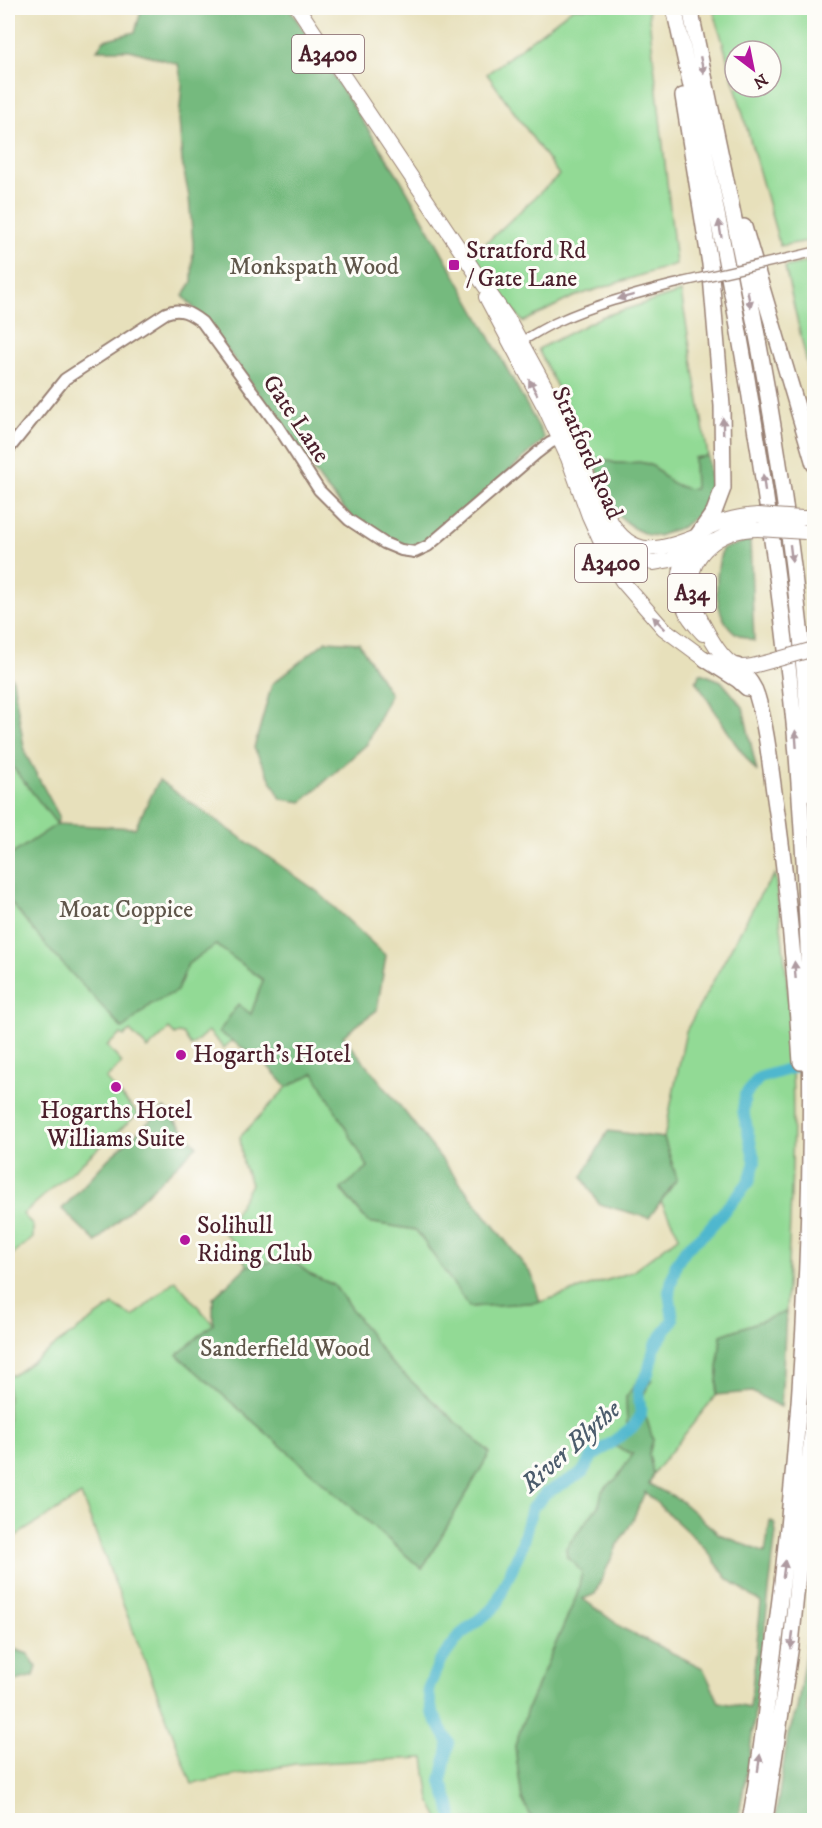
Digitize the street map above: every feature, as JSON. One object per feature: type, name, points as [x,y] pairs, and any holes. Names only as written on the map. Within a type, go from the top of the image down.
[{"type":"highway","points":[[667,8],[691,135],[711,264],[723,406],[723,488],[714,512],[697,536]]},
{"type":"highway","points":[[674,8],[705,148],[758,434],[795,733],[808,932],[811,1196],[804,1350],[786,1559],[750,1821]]},
{"type":"highway","points":[[690,8],[730,200],[784,496],[810,722],[814,796]]},
{"type":"highway","points":[[730,200],[742,220],[814,464]]},
{"type":"highway","points":[[807,436],[814,452]]},
{"type":"highway","points":[[705,659],[745,687],[759,705]]},
{"type":"highway","points":[[735,665],[754,688],[768,750],[794,951],[811,1196]]},
{"type":"highway","points":[[765,1821],[791,1645],[814,1414]]},
{"type":"main road","name":"Stratford Road","points":[[298,8],[478,278],[497,301],[516,344],[542,378],[564,436],[589,516],[607,556],[622,580],[663,628],[705,659],[720,664],[735,665],[775,660],[814,648]]},
{"type":"main road","name":"Stratford Road","points":[[564,436],[587,475],[609,536],[623,553],[641,562],[653,563],[670,560],[714,541]]},
{"type":"main road","points":[[587,475],[615,530],[629,543],[640,547],[655,550],[697,536],[730,519],[809,525]]},
{"type":"main road","name":"A34","points":[[735,665],[716,647],[695,607],[692,589],[697,562],[703,552],[714,541],[758,522]]},
{"type":"main road","points":[[697,536],[686,553],[680,584],[682,602],[692,622],[716,647]]},
{"type":"street","points":[[516,344],[557,321],[614,300],[814,252]]},
{"type":"street","name":"Gate Lane","points":[[8,450],[65,379],[174,310],[192,315],[202,322],[277,425],[319,490],[349,520],[384,543],[401,550],[415,552],[428,546],[537,453],[564,436]]},
{"type":"green space","name":"Monkspath Wood","points":[[142,8],[289,8],[401,180],[545,439],[450,523],[414,549],[393,544],[352,518],[323,484],[211,327],[183,296],[192,282],[193,243],[189,197],[182,162],[179,119],[182,83],[178,64],[130,50],[97,50],[104,40],[135,32]]},
{"type":"green space","points":[[573,8],[648,8],[676,264],[573,297],[523,322],[472,256],[559,175],[487,74]]},
{"type":"green space","points":[[713,8],[814,8],[814,240],[780,246],[738,99],[783,99],[783,39],[723,39],[723,43]]},
{"type":"green space","points":[[814,260],[814,394],[785,267]]},
{"type":"green space","points":[[681,292],[708,456],[694,458],[695,489],[687,489],[675,484],[649,464],[616,463],[593,459],[538,349],[601,317]]},
{"type":"green space","points":[[708,456],[711,490],[698,515],[682,527],[658,536],[648,535],[635,529],[618,515],[593,459],[616,463],[649,464],[674,484],[687,489],[695,489],[694,458]]},
{"type":"green space","points":[[750,540],[754,641],[735,633],[726,623],[721,614],[717,592],[722,549]]},
{"type":"green space","points":[[326,641],[359,643],[390,694],[367,744],[302,802],[281,799],[254,748],[272,684]]},
{"type":"green space","points":[[8,672],[13,680],[25,753],[59,816],[57,824],[8,761]]},
{"type":"green space","points":[[701,673],[721,681],[743,707],[757,772],[735,743],[696,681]]},
{"type":"green space","points":[[8,761],[57,824],[8,857]]},
{"type":"green space","name":"Moat Coppice","points":[[159,780],[318,892],[386,956],[377,1010],[343,1036],[532,1275],[540,1302],[469,1307],[416,1230],[368,1222],[341,1189],[368,1167],[314,1073],[287,1087],[265,1063],[219,1032],[238,1004],[251,1014],[263,980],[216,945],[188,964],[177,991],[151,1004],[123,1029],[48,948],[8,899],[8,857],[57,824],[135,828]]},
{"type":"green space","points":[[775,874],[788,993],[793,1096],[786,1312],[721,1335],[716,1395],[653,1474],[649,1454],[653,1440],[641,1400],[626,1397],[627,1425],[617,1446],[633,1454],[617,1478],[602,1491],[599,1505],[566,1548],[567,1556],[582,1572],[577,1595],[528,1707],[515,1746],[522,1799],[533,1820],[440,1820],[430,1801],[424,1758],[295,1764],[192,1784],[81,1495],[8,1541],[8,1371],[12,1376],[113,1305],[133,1317],[175,1280],[213,1324],[178,1355],[422,1569],[490,1453],[389,1361],[334,1285],[311,1275],[291,1259],[247,1266],[238,1248],[224,1233],[251,1184],[243,1164],[240,1137],[287,1087],[314,1072],[368,1167],[341,1190],[368,1222],[416,1230],[470,1307],[540,1302],[632,1272],[679,1236],[661,1201],[677,1179],[664,1138],[686,1031],[760,895]]},
{"type":"green space","points":[[8,899],[122,1029],[151,1004],[176,991],[188,964],[216,944],[263,980],[251,1014],[219,1032],[232,1040],[224,1048],[208,1031],[191,1046],[183,1034],[175,1035],[169,1029],[148,1049],[130,1031],[124,1036],[121,1034],[107,1046],[122,1063],[106,1079],[138,1114],[23,1214],[33,1226],[33,1238],[8,1258]]},
{"type":"green space","points":[[164,1108],[197,1146],[96,1242],[62,1209],[108,1159]]},
{"type":"green space","points":[[608,1131],[664,1138],[677,1179],[649,1218],[599,1204],[582,1177]]},
{"type":"green space","name":"Sanderfield Wood","points":[[291,1259],[311,1275],[334,1285],[389,1361],[490,1453],[422,1569],[177,1355],[213,1324],[213,1298],[247,1266]]},
{"type":"green space","points":[[786,1312],[781,1407],[752,1392],[716,1395],[721,1335]]},
{"type":"green space","points":[[640,1377],[652,1379],[641,1400],[653,1440],[649,1454],[653,1474],[649,1484],[681,1501],[719,1534],[765,1553],[770,1521],[774,1522],[776,1532],[750,1752],[738,1820],[533,1820],[522,1799],[515,1746],[528,1707],[577,1595],[582,1572],[567,1556],[566,1548],[599,1505],[602,1491],[617,1478],[633,1454],[616,1447],[627,1425],[626,1397]],"holes":[[[645,1492],[705,1548],[727,1578],[761,1603],[750,1708],[719,1702],[703,1668],[624,1629],[583,1599],[595,1594]]]},
{"type":"green space","points":[[814,1593],[814,1660],[811,1663],[807,1712],[814,1714],[814,1820],[775,1820],[788,1735],[797,1709]]},
{"type":"green space","points":[[8,1647],[28,1654],[37,1667],[34,1676],[8,1683]]},
{"type":"waterway","name":"River Blythe","points":[[453,1820],[441,1781],[449,1743],[432,1712],[428,1689],[439,1663],[460,1635],[495,1607],[521,1548],[532,1508],[546,1493],[582,1473],[591,1458],[634,1426],[641,1415],[638,1390],[648,1373],[655,1345],[673,1320],[669,1292],[676,1264],[686,1249],[706,1232],[749,1182],[755,1162],[743,1111],[745,1095],[759,1078],[795,1067]]},
{"type":"place","name":"Stratford Rd / Gate Lane","points":[[454,265]]},
{"type":"place","name":"Hogarth's Hotel","points":[[181,1055]]},
{"type":"place","name":"Hogarths Hotel Williams Suite","points":[[116,1087]]},
{"type":"place","name":"Solihull Riding Club","points":[[185,1240]]}]
